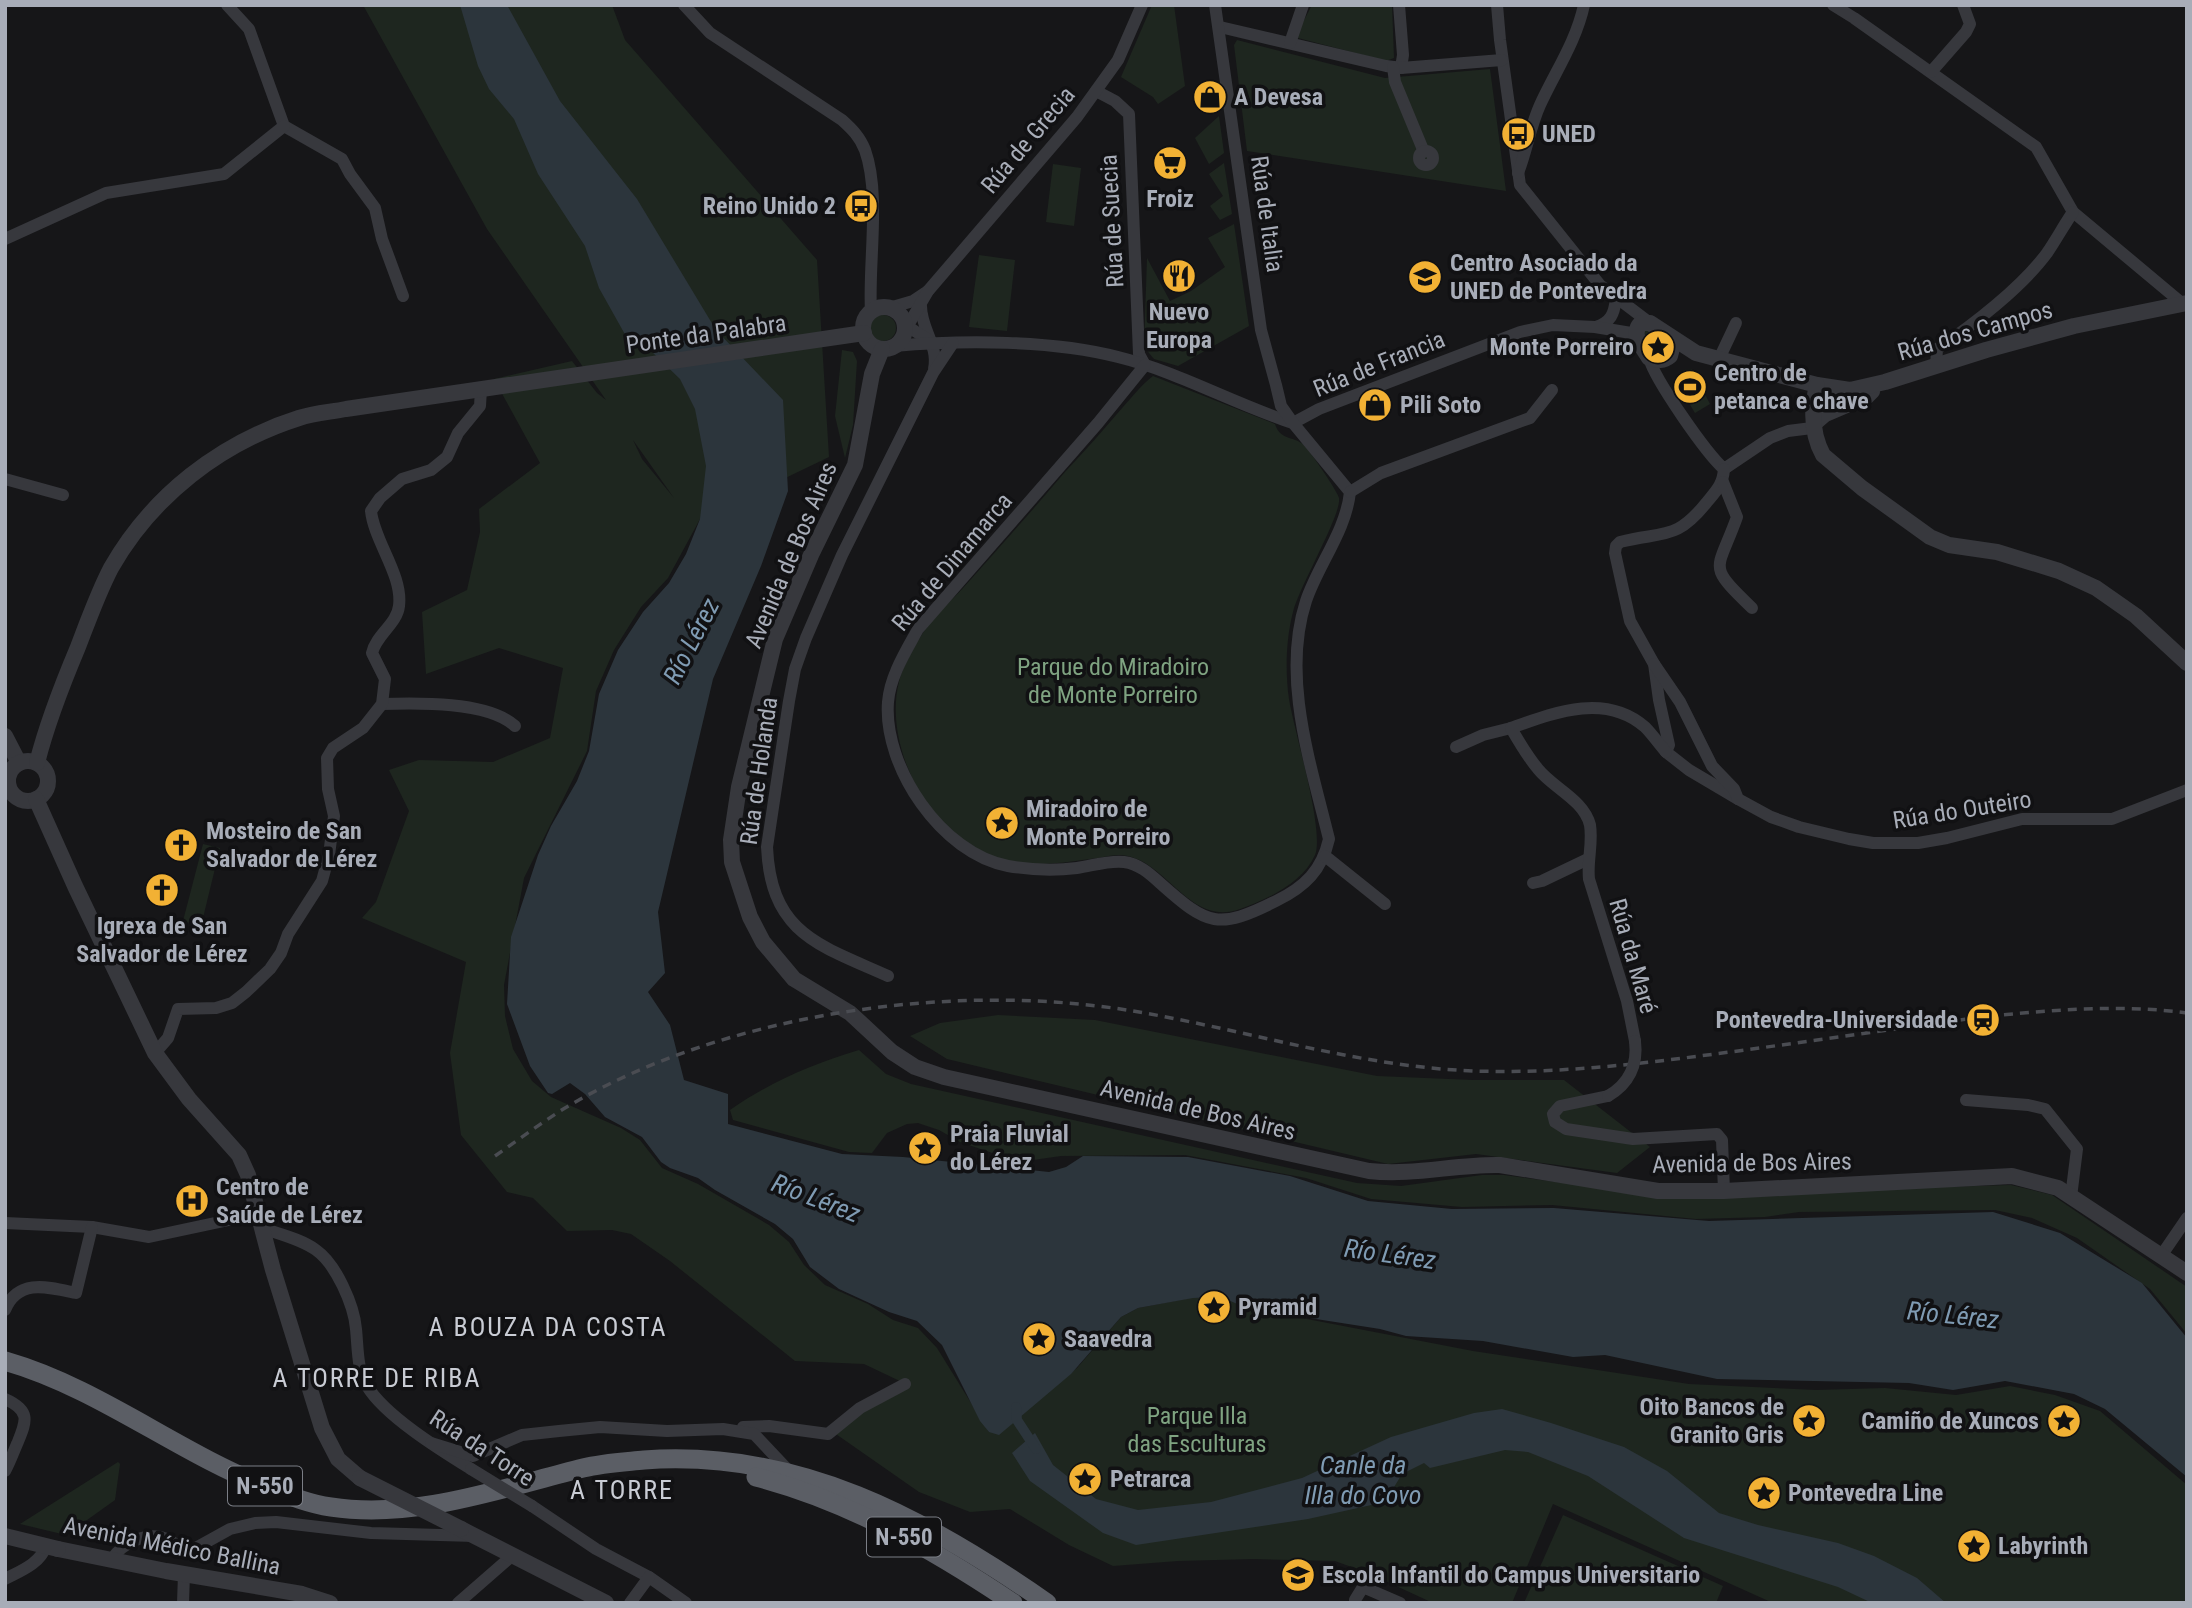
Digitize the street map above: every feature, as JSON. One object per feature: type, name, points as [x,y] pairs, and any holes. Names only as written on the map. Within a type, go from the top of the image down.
[{"type":"highway","name":"N-550","points":[[5,1361],[72,1386],[228,1472],[326,1507],[388,1511],[441,1503],[586,1467],[676,1458],[789,1471],[867,1498],[940,1534],[1003,1572],[1047,1603]]},
{"type":"highway","name":"N-550","points":[[546,1478],[676,1469],[750,1476],[787,1485],[860,1515],[932,1551],[1013,1603]]},
{"type":"street","points":[[227,5],[249,29],[284,126],[342,159],[375,208],[382,240],[403,296]]},
{"type":"street","points":[[684,5],[710,33],[856,132],[864,148],[872,190],[871,312]]},
{"type":"street","name":"Rúa de Grecia","points":[[904,327],[928,291],[1077,117],[1118,60],[1142,5]]},
{"type":"street","name":"Rúa de Italia","points":[[1215,5],[1261,330],[1282,406],[1293,424]]},
{"type":"street","points":[[1290,43],[1303,5]]},
{"type":"street","points":[[1399,5],[1403,55],[1397,67],[1395,82],[1424,152]]},
{"type":"street","points":[[1497,5],[1520,185],[1600,285],[1669,337],[1672,348],[1670,356],[1662,360],[1649,358]]},
{"type":"street","points":[[1517,173],[1526,152],[1530,130],[1579,26],[1584,5]]},
{"type":"street","points":[[1833,5],[2036,147],[2073,212],[2185,303]]},
{"type":"street","points":[[1931,72],[1970,24],[1962,5]]},
{"type":"street","points":[[1220,27],[1397,67],[1502,60]]},
{"type":"street","name":"Rúa de Suecia","points":[[1096,91],[1115,101],[1129,114],[1139,354],[1145,365]]},
{"type":"street","points":[[5,239],[106,193],[224,174],[284,126]]},
{"type":"street","points":[[1936,366],[1937,349],[1958,336],[2017,284],[2046,254],[2073,212]]},
{"type":"street","name":"Rúa de Grecia","points":[[888,308],[913,300],[928,291]]},
{"type":"street","points":[[1595,327],[1609,321],[1616,299]]},
{"type":"street","name":"Rúa dos Campos","points":[[1669,337],[1696,353],[1824,387],[1850,390],[2074,326],[2185,303]]},
{"type":"street","name":"Rúa de Holanda","points":[[920,306],[923,324],[932,342],[936,360],[933,373]]},
{"type":"street","points":[[888,347],[902,338],[904,327],[899,315],[888,308],[876,309],[864,323],[865,337],[888,347],[932,342],[1067,347],[1145,365]]},
{"type":"street","points":[[1650,323],[1639,324],[1636,336],[1683,416],[1713,459],[1724,469]]},
{"type":"street","points":[[1719,359],[1736,323]]},
{"type":"street","name":"Rúa de Francia","points":[[1145,365],[1293,424],[1318,409],[1520,332],[1553,325],[1595,327],[1636,336]]},
{"type":"street","points":[[904,327],[932,342]]},
{"type":"street","name":"Ponte da Palabra","points":[[37,763],[48,721],[110,570],[129,540],[174,488],[238,443],[301,417],[346,408],[836,337],[865,337]]},
{"type":"street","name":"Avenida de Bos Aires","points":[[863,427],[865,337]]},
{"type":"street","name":"Rúa de Holanda","points":[[888,976],[817,945],[800,932],[776,895],[768,871],[767,847],[795,669],[842,555],[933,373],[953,343]]},
{"type":"street","points":[[917,344],[931,361],[933,373]]},
{"type":"street","name":"Avenida de Bos Aires","points":[[888,347],[872,374],[855,465],[811,555],[775,639],[739,788],[731,841],[732,862],[750,917],[763,942],[794,979],[850,1013],[892,1052],[915,1067],[958,1080],[1369,1171],[1401,1173],[1500,1165],[1658,1191],[1724,1191],[2012,1176],[2058,1188],[2187,1273]]},
{"type":"street","name":"Rúa dos Campos","points":[[1670,356],[1696,353]]},
{"type":"street","name":"Rúa de Dinamarca","points":[[1145,365],[919,629],[905,652],[888,700],[888,723],[896,754],[911,790],[939,825],[962,846],[985,860],[1006,866],[1047,871],[1121,862],[1133,864],[1147,871],[1189,908],[1214,920],[1232,920],[1246,916],[1290,894],[1316,872],[1325,856]]},
{"type":"street","points":[[1724,469],[1770,438],[1795,429],[1812,428],[1826,416],[1868,398],[1874,392],[1873,385]]},
{"type":"street","points":[[1824,387],[1812,428],[1823,455],[1917,530],[1949,545],[1997,552],[2059,571],[2096,588],[2136,616],[2187,663]]},
{"type":"street","points":[[155,1053],[168,1038],[178,1009],[216,1008],[232,1003],[264,975],[281,953],[288,934],[323,881],[334,816],[328,789],[327,758],[333,748],[363,728],[382,704],[386,679],[372,653],[382,631],[395,617],[400,602],[371,511],[380,498],[402,480],[431,470],[447,457],[458,433],[480,405],[481,389]]},
{"type":"street","points":[[1350,492],[1381,473],[1530,418],[1552,390]]},
{"type":"street","points":[[1293,424],[1350,492],[1349,504],[1306,602],[1298,634],[1296,669],[1299,703],[1329,839],[1325,856],[1385,904]]},
{"type":"street","points":[[1724,469],[1723,482],[1737,517],[1718,563],[1722,578],[1752,608]]},
{"type":"street","points":[[5,479],[62,495]]},
{"type":"street","points":[[1666,752],[1669,746],[1654,664],[1630,621],[1620,584],[1616,546],[1620,542],[1670,533],[1686,526],[1723,482]]},
{"type":"street","name":"Rúa do Outeiro","points":[[1654,664],[1680,702],[1712,766],[1734,789],[1738,799],[1771,817],[1798,827],[1862,842],[1935,840],[2022,819],[2112,819],[2187,790]]},
{"type":"street","points":[[382,704],[437,704],[469,708],[495,715],[515,726]]},
{"type":"street","points":[[1456,747],[1483,735],[1561,711],[1596,708],[1636,721],[1666,752],[1689,770],[1738,799]]},
{"type":"street","name":"Rúa da Maré","points":[[1511,728],[1537,769],[1586,815],[1591,834],[1588,859],[1591,887],[1604,921],[1627,1001],[1635,1041],[1636,1053],[1631,1072],[1620,1088],[1608,1096],[1560,1106],[1553,1114],[1555,1122],[1566,1129],[1633,1139],[1717,1134],[1723,1140],[1724,1191]]},
{"type":"street","points":[[5,736],[19,763]]},
{"type":"street","points":[[25,761],[37,763],[42,766],[48,779],[45,791],[36,799],[24,800],[8,791],[9,777],[14,767],[25,761]]},
{"type":"street","points":[[36,799],[155,1053],[189,1099],[239,1155],[248,1175],[259,1221],[326,1440],[338,1459],[360,1478],[606,1603]]},
{"type":"street","points":[[1533,883],[1588,859]]},
{"type":"street","points":[[1966,1100],[2045,1109],[2077,1149],[2071,1197]]},
{"type":"street","points":[[2161,1256],[2187,1218]]},
{"type":"street","points":[[5,1223],[92,1227],[149,1237],[259,1221]]},
{"type":"street","name":"Rúa da Torre","points":[[259,1221],[309,1245],[322,1255],[344,1290],[353,1312],[360,1366],[369,1389],[384,1405],[430,1443],[596,1549],[649,1577],[686,1603]]},
{"type":"street","points":[[5,1310],[10,1297],[27,1287],[76,1293],[92,1227]]},
{"type":"street","points":[[738,1431],[755,1426],[828,1434],[860,1408],[905,1384]]},
{"type":"street","points":[[5,1399],[19,1406],[25,1416],[24,1426],[5,1471]]},
{"type":"street","points":[[430,1443],[473,1456],[522,1435],[600,1427],[738,1431],[758,1436],[789,1471]]},
{"type":"street","points":[[738,1431],[751,1439],[758,1449],[757,1459],[752,1465]]},
{"type":"street","points":[[112,1559],[120,1549],[150,1536],[158,1536],[186,1550],[192,1550],[230,1529],[255,1522],[371,1533],[468,1533]]},
{"type":"street","name":"Avenida Médico Ballina","points":[[5,1536],[184,1574],[302,1594],[330,1603]]},
{"type":"street","points":[[5,1579],[32,1564],[52,1547]]},
{"type":"street","points":[[458,1603],[513,1555]]},
{"type":"street","points":[[183,1603],[184,1574]]},
{"type":"street","points":[[630,1603],[649,1577]]},
{"type":"street","points":[[1355,1603],[1354,1600],[1363,1587],[1400,1603]]},
{"type":"green space","name":"Parque Illa das Esculturas","points":[[363,5],[612,5],[625,40],[817,260],[829,457],[700,519],[668,578],[641,607],[614,650],[596,691],[587,751],[524,878],[504,985],[505,1016],[513,1049],[532,1081],[551,1097],[621,1128],[640,1140],[662,1168],[698,1184],[769,1225],[789,1242],[804,1265],[825,1285],[868,1304],[893,1320],[918,1328],[937,1348],[989,1432],[1077,1368],[1121,1317],[1138,1308],[1190,1298],[1222,1297],[1258,1313],[1281,1314],[1473,1351],[1689,1384],[1816,1390],[1885,1388],[1956,1395],[2010,1386],[2055,1395],[2100,1411],[2187,1485],[2187,1603],[1773,1603],[1553,1504],[1512,1603],[1433,1603],[1335,1561],[1254,1559],[1113,1566],[1069,1545],[1010,1509],[970,1512],[919,1492],[833,1432],[904,1383],[864,1364],[795,1361],[670,1261],[631,1234],[612,1230],[567,1231],[533,1198],[507,1192],[461,1135],[450,1053],[466,962],[362,918],[376,902],[409,811],[389,770],[419,760],[493,762],[550,738],[563,668],[499,648],[426,674],[422,612],[467,590],[480,532],[479,509],[540,463],[494,379],[572,361],[597,393],[606,400],[487,229]],"holes":[[[633,440],[674,498],[642,459]]]},
{"type":"green space","points":[[1152,5],[1174,5],[1185,86],[1158,104],[1153,97],[1121,77]]},
{"type":"green space","points":[[1312,5],[1392,5],[1394,58],[1386,61],[1298,38],[1298,32]]},
{"type":"green space","points":[[1237,40],[1385,78],[1490,69],[1506,191],[1247,151],[1234,45]]},
{"type":"green space","points":[[1219,116],[1224,153],[1209,164],[1195,138]]},
{"type":"green space","points":[[1224,163],[1232,214],[1220,220],[1210,206],[1223,196],[1209,174]]},
{"type":"green space","points":[[1053,164],[1081,168],[1074,226],[1046,222]]},
{"type":"green space","points":[[1234,224],[1249,326],[1178,366],[1154,359],[1144,347],[1147,258],[1170,301],[1191,291],[1225,267],[1208,238]]},
{"type":"green space","points":[[979,255],[1015,260],[1007,331],[969,327]]},
{"type":"green space","points":[[883,315],[892,319],[896,328],[892,337],[883,341],[874,337],[870,328],[874,319]]},
{"type":"green space","points":[[1648,329],[1662,338],[1666,345],[1664,352],[1653,354],[1641,336],[1643,330]]},
{"type":"green space","points":[[842,350],[853,352],[857,361],[853,425],[845,458],[835,416]]},
{"type":"green space","name":"Centro de petanca e chave","points":[[1692,369],[1710,404],[1695,413],[1675,380],[1684,370]]},
{"type":"green space","name":"Parque do Miradoiro de Monte Porreiro","points":[[1153,376],[1275,424],[1280,433],[1306,447],[1339,498],[1334,519],[1293,612],[1288,644],[1289,699],[1316,825],[1315,855],[1302,874],[1283,889],[1240,909],[1222,912],[1206,909],[1191,901],[1136,858],[1116,855],[1027,864],[1002,860],[968,845],[947,828],[915,784],[904,759],[898,733],[896,707],[899,682],[912,652],[929,624]]},
{"type":"green space","points":[[203,844],[220,848],[201,926],[183,921]]},
{"type":"green space","points":[[998,1015],[1095,1020],[1377,1076],[1564,1080],[1650,1147],[1617,1173],[1476,1154],[1388,1164],[947,1059],[910,1036],[940,1023]]},
{"type":"green space","points":[[859,1050],[886,1074],[911,1084],[1357,1183],[1401,1186],[1482,1175],[1504,1175],[1656,1195],[2011,1185],[2052,1195],[2187,1287],[2187,1334],[2150,1289],[2077,1238],[2032,1218],[1995,1210],[1799,1212],[1765,1217],[1696,1219],[1552,1205],[1462,1207],[1371,1199],[1306,1178],[1185,1155],[1010,1159],[960,1142],[939,1130],[918,1123],[907,1124],[887,1133],[872,1153],[849,1152],[733,1120],[730,1110],[776,1082]]},
{"type":"green space","points":[[118,1462],[120,1464],[115,1500],[66,1535],[20,1524]]},
{"type":"green space","points":[[1563,1515],[1723,1586],[1716,1603],[1524,1603]]},
{"type":"water","name":"Río Lérez","points":[[460,5],[507,5],[560,101],[637,199],[716,330],[783,400],[788,491],[761,566],[713,679],[658,912],[665,973],[648,992],[670,1025],[684,1080],[728,1094],[728,1124],[842,1154],[903,1157],[1049,1172],[1066,1167],[1083,1156],[1188,1157],[1290,1176],[1368,1201],[1452,1209],[1554,1208],[1709,1221],[1993,1212],[2060,1233],[2142,1283],[2187,1338],[2187,1477],[2105,1409],[2074,1394],[2005,1381],[1953,1390],[1909,1383],[1717,1379],[1605,1355],[1573,1357],[1483,1341],[1406,1336],[1380,1329],[1284,1314],[1258,1313],[1221,1297],[1193,1298],[1138,1308],[1121,1317],[1071,1374],[999,1435],[989,1432],[980,1421],[942,1345],[917,1321],[889,1312],[839,1289],[810,1267],[793,1239],[775,1224],[698,1178],[661,1162],[642,1137],[605,1117],[585,1094],[570,1083],[552,1094],[548,1093],[530,1066],[507,1004],[511,937],[538,855],[577,781],[589,751],[599,694],[618,650],[643,612],[669,583],[686,554],[700,519],[706,466],[695,409],[680,379],[650,350],[627,338],[599,288],[585,246],[538,174],[514,119],[489,89],[478,66]]},
{"type":"water","name":"Canle da Illa do Covo","points":[[1502,1409],[1624,1447],[1667,1471],[1719,1513],[1758,1525],[1838,1543],[1874,1556],[1917,1578],[1946,1603],[1872,1603],[1838,1587],[1684,1538],[1588,1476],[1528,1452],[1505,1450],[1430,1468],[1424,1463],[1402,1474],[1385,1502],[1308,1519],[1136,1545],[1103,1533],[1030,1481],[1012,1453],[1035,1433],[1053,1465],[1096,1499],[1138,1510],[1211,1502],[1302,1478],[1391,1437],[1474,1413]]},
{"type":"waterway","name":"Canle da Illa do Covo","points":[[1016,1407],[1017,1420],[1036,1449]]},
{"type":"railway","points":[[495,1156],[565,1108],[628,1075],[695,1049],[767,1028],[841,1013],[916,1003],[990,1000],[1063,1003],[1133,1011],[1389,1063],[1475,1071],[1543,1071],[1644,1063],[1990,1016],[2063,1010],[2113,1008],[2187,1013]]},
{"type":"place","name":"A Devesa","points":[[1210,97]]},
{"type":"place","name":"UNED","points":[[1518,134]]},
{"type":"place","name":"Froiz","points":[[1170,163]]},
{"type":"place","name":"Reino Unido 2","points":[[861,206]]},
{"type":"place","name":"Nuevo Europa","points":[[1179,276]]},
{"type":"place","name":"Centro Asociado da UNED de Pontevedra","points":[[1425,277]]},
{"type":"place","name":"Monte Porreiro","points":[[1658,347]]},
{"type":"place","name":"Centro de petanca e chave","points":[[1690,387]]},
{"type":"place","name":"Pili Soto","points":[[1375,405]]},
{"type":"place","name":"Miradoiro de Monte Porreiro","points":[[1002,823]]},
{"type":"place","name":"Mosteiro de San Salvador de Lérez","points":[[181,845]]},
{"type":"place","name":"Igrexa de San Salvador de Lérez","points":[[162,890]]},
{"type":"place","name":"Pontevedra-Universidade","points":[[1983,1020]]},
{"type":"place","name":"Praia Fluvial do Lérez","points":[[925,1148]]},
{"type":"place","name":"Centro de Saúde de Lérez","points":[[192,1201]]},
{"type":"place","name":"Pyramid","points":[[1214,1307]]},
{"type":"place","name":"Saavedra","points":[[1039,1339]]},
{"type":"place","name":"Oito Bancos de Granito Gris","points":[[1809,1421]]},
{"type":"place","name":"Camiño de Xuncos","points":[[2064,1421]]},
{"type":"place","name":"Petrarca","points":[[1085,1479]]},
{"type":"place","name":"Pontevedra Line","points":[[1764,1493]]},
{"type":"place","name":"Labyrinth","points":[[1974,1546]]},
{"type":"place","name":"Escola Infantil do Campus Universitario","points":[[1298,1575]]},
{"type":"district","name":"A BOUZA DA COSTA","points":[[548,1327]]},
{"type":"district","name":"A TORRE DE RIBA","points":[[377,1378]]},
{"type":"district","name":"A TORRE","points":[[622,1490]]}]
